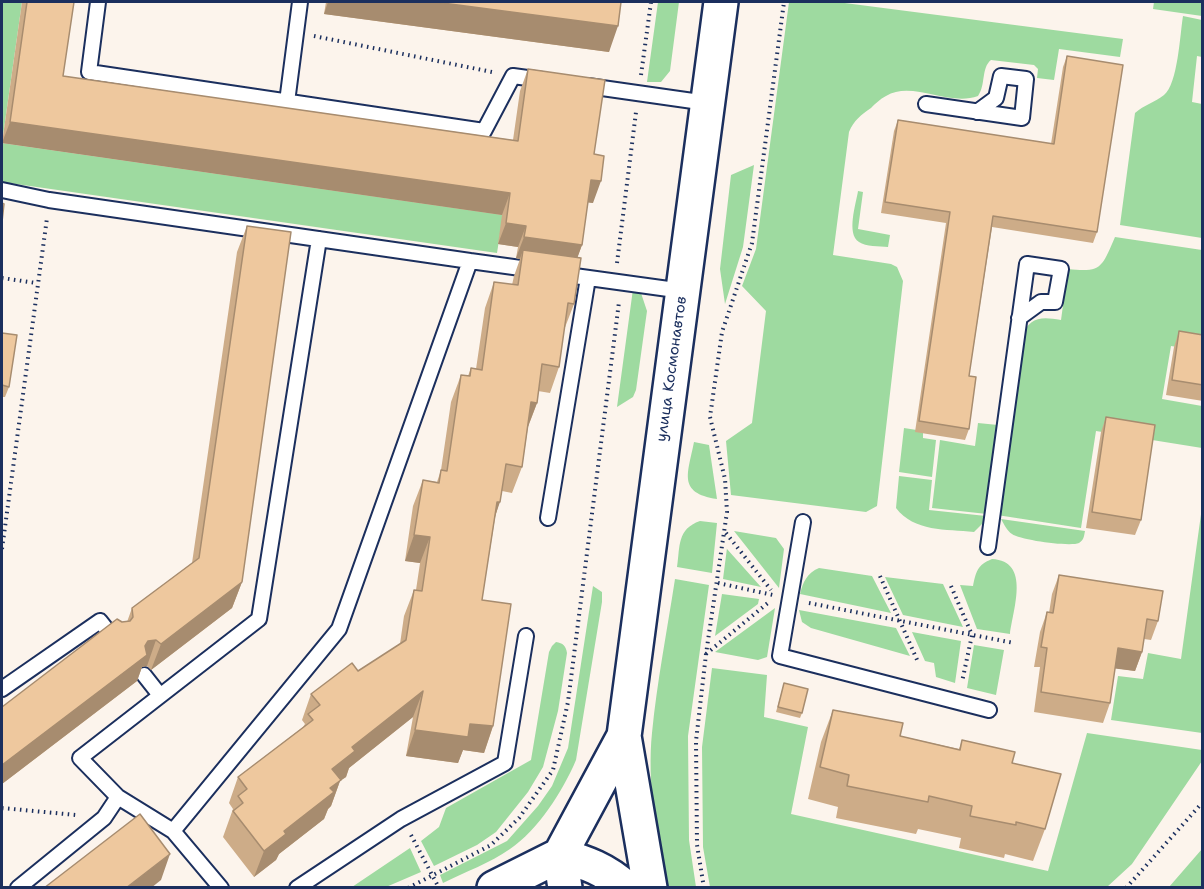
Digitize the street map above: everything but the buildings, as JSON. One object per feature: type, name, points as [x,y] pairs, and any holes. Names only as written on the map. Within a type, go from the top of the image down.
[{"type":"main road","name":"улица Космонавтов","points":[[650,888],[624,736],[721,2]]},
{"type":"main road","name":"улица Космонавтов","points":[[560,855],[624,736]]},
{"type":"main road","points":[[560,855],[565,888]]},
{"type":"main road","points":[[494,888],[560,855],[594,865],[612,875],[626,888]]},
{"type":"lane","points":[[98,2],[89,72],[484,131],[513,76],[707,103]]},
{"type":"lane","points":[[287,102],[300,2]]},
{"type":"lane","points":[[926,104],[977,112]]},
{"type":"lane","points":[[2,190],[50,200],[683,291]]},
{"type":"lane","points":[[221,888],[173,831],[118,796],[80,758],[159,694],[259,619],[319,239]]},
{"type":"lane","points":[[173,831],[339,630],[470,261]]},
{"type":"lane","points":[[548,518],[588,278]]},
{"type":"lane","points":[[988,547],[1020,318]]},
{"type":"lane","points":[[803,522],[782,597],[780,656],[988,711]]},
{"type":"lane","points":[[2,690],[100,621],[115,640]]},
{"type":"lane","points":[[297,888],[401,819],[505,763],[526,636]]},
{"type":"lane","points":[[144,675],[159,694]]},
{"type":"lane","points":[[18,888],[104,818],[118,796]]},
{"type":"path","points":[[408,888],[491,845],[519,818],[553,770],[568,702],[619,303],[614,281],[651,2]]},
{"type":"path","points":[[704,888],[697,845],[696,741],[727,512],[724,479],[710,417],[722,332],[752,243],[784,2]]},
{"type":"path","points":[[296,32],[513,76]]},
{"type":"path","points":[[2,549],[36,283],[50,200]]},
{"type":"path","points":[[2,278],[36,283]]},
{"type":"path","points":[[725,532],[782,597]]},
{"type":"path","points":[[880,576],[918,662]]},
{"type":"path","points":[[718,583],[1014,643]]},
{"type":"path","points":[[951,586],[972,635],[957,702]]},
{"type":"path","points":[[706,654],[782,597]]},
{"type":"path","points":[[1126,888],[1203,803]]},
{"type":"path","points":[[2,808],[104,818]]},
{"type":"path","points":[[401,819],[439,888]]},
{"type":"green space","points":[[2,2],[22,2],[2,143]]},
{"type":"green space","points":[[658,2],[679,2],[670,71],[661,82],[647,82]]},
{"type":"green space","points":[[789,2],[837,2],[1123,39],[1120,57],[1059,49],[1054,80],[1037,78],[1038,69],[1034,65],[991,60],[986,67],[978,96],[967,99],[919,92],[896,92],[880,100],[858,118],[851,128],[833,255],[891,264],[897,267],[903,281],[877,506],[866,512],[731,495],[726,441],[752,423],[766,311],[742,286],[756,249]]},
{"type":"green space","points":[[1154,2],[1202,2],[1202,16],[1153,9]]},
{"type":"green space","points":[[1183,16],[1202,20],[1202,57],[1197,56],[1192,102],[1202,104],[1202,238],[1120,225],[1135,113],[1164,95],[1169,89],[1175,70]]},
{"type":"green space","points":[[2,143],[503,215],[497,253],[2,182]]},
{"type":"green space","points":[[754,165],[743,247],[725,304],[720,269],[731,175]]},
{"type":"green space","points":[[858,191],[863,192],[858,229],[890,235],[888,247],[865,245],[855,238],[852,226]]},
{"type":"green space","points":[[1115,237],[1202,250],[1202,351],[1171,346],[1162,399],[1202,406],[1202,448],[1096,431],[1081,528],[997,515],[1020,338],[1028,326],[1036,320],[1047,318],[1061,320],[1068,269],[1088,270],[1099,266]]},
{"type":"green space","points":[[633,289],[641,293],[647,311],[636,390],[633,397],[617,407]]},
{"type":"green space","points":[[978,423],[998,425],[987,514],[932,508],[940,440],[975,446]]},
{"type":"green space","points":[[904,428],[923,431],[923,438],[936,440],[932,477],[899,472]]},
{"type":"green space","points":[[694,442],[709,445],[717,499],[696,492],[688,480]]},
{"type":"green space","points":[[899,476],[932,480],[929,510],[986,516],[983,523],[974,532],[931,528],[903,516],[896,508]]},
{"type":"green space","points":[[1202,507],[1202,733],[1111,720],[1118,676],[1143,679],[1148,653],[1181,659]]},
{"type":"green space","points":[[1001,519],[1085,531],[1079,543],[1045,542],[1012,534]]},
{"type":"green space","points":[[700,521],[717,523],[712,573],[677,567],[683,534],[693,524]]},
{"type":"green space","points":[[734,531],[776,538],[784,549],[779,588]]},
{"type":"green space","points":[[727,549],[761,587],[723,579]]},
{"type":"green space","points":[[992,559],[1004,562],[1012,568],[1016,577],[1016,600],[1010,634],[977,629],[960,585],[973,586],[978,570]]},
{"type":"green space","points":[[819,568],[872,576],[891,613],[800,594],[806,578]]},
{"type":"green space","points":[[885,577],[943,584],[963,627],[903,615]]},
{"type":"green space","points":[[675,579],[709,585],[688,736],[689,840],[696,887],[666,888],[653,811],[651,751]]},
{"type":"green space","points":[[593,586],[602,592],[602,602],[576,760],[571,772],[549,809],[520,841],[494,859],[443,883],[440,875],[507,841],[538,806],[552,786],[568,748]]},
{"type":"green space","points":[[722,594],[759,599],[758,604],[715,636]]},
{"type":"green space","points":[[775,608],[767,657],[758,660],[715,652]]},
{"type":"green space","points":[[799,610],[896,628],[910,656],[811,628],[802,622]]},
{"type":"green space","points":[[912,632],[961,641],[955,683],[936,677],[934,663],[925,661]]},
{"type":"green space","points":[[556,642],[564,645],[567,653],[558,711],[543,767],[528,792],[496,832],[477,845],[434,866],[421,841],[439,827],[446,808],[531,760],[549,652]]},
{"type":"green space","points":[[974,645],[1004,650],[996,695],[967,688]]},
{"type":"green space","points":[[712,668],[767,675],[764,717],[808,727],[791,814],[1048,871],[1087,733],[1202,750],[1202,761],[1132,864],[1107,887],[710,887],[703,847],[702,747]]},
{"type":"green space","points":[[410,848],[421,872],[386,887],[352,887]]},
{"type":"green space","points":[[1202,849],[1202,887],[1169,887]]}]
